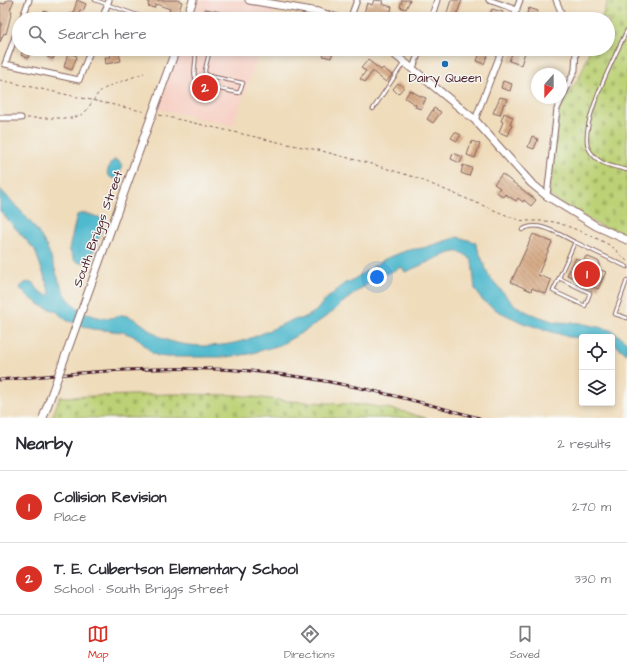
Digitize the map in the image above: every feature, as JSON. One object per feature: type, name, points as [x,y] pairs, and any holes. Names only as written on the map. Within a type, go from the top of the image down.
[{"type":"street","points":[[25,12],[29,0]]},
{"type":"street","points":[[188,12],[192,0]]},
{"type":"street","points":[[249,0],[318,12]]},
{"type":"street","points":[[353,12],[357,0]]},
{"type":"street","points":[[433,12],[437,0]]},
{"type":"street","points":[[490,0],[516,10],[520,0]]},
{"type":"street","points":[[556,0],[561,12]]},
{"type":"street","points":[[104,12],[108,2]]},
{"type":"street","points":[[12,45],[5,64],[79,80],[88,56]]},
{"type":"street","name":"South Briggs Street","points":[[43,418],[173,56]]},
{"type":"street","points":[[397,56],[476,120],[531,183],[547,196],[596,226],[627,240]]},
{"type":"street","points":[[413,68],[417,56]]},
{"type":"street","points":[[476,120],[499,56]]},
{"type":"street","points":[[547,196],[557,110],[575,70],[576,56]]},
{"type":"street","points":[[0,118],[21,118]]},
{"type":"lane","points":[[96,0],[108,2],[132,12]]},
{"type":"lane","points":[[627,30],[596,98],[589,120],[587,137],[588,150],[597,160],[606,165],[627,170]]},
{"type":"lane","points":[[197,56],[194,74],[196,81],[200,85],[239,93],[243,83],[209,76],[205,73],[208,56]]},
{"type":"lane","points":[[373,109],[405,62]]},
{"type":"lane","points":[[522,230],[527,226],[544,228],[627,267]]},
{"type":"lane","points":[[559,278],[590,293],[585,306],[553,291],[575,242]]},
{"type":"lane","points":[[627,280],[615,314],[627,318]]},
{"type":"path","points":[[21,118],[72,118],[81,115],[86,111],[99,92],[109,86],[144,74]]},
{"type":"path","points":[[0,80],[146,112]]},
{"type":"path","points":[[160,115],[318,150],[414,177],[518,220],[530,222],[542,220],[557,222],[609,246],[627,261]]},
{"type":"shaded area","points":[[194,0],[244,0],[276,6],[274,12],[190,12]]},
{"type":"shaded area","points":[[176,56],[258,56],[233,126],[158,109]]},
{"type":"green space","points":[[608,0],[627,0],[627,237],[597,224],[549,196],[559,110],[563,104],[567,104],[567,97],[581,74],[587,56],[615,56],[615,12],[604,12]]},
{"type":"green space","points":[[172,394],[236,395],[287,401],[366,405],[397,410],[426,418],[52,418],[60,397]]},
{"type":"water","points":[[115,160],[120,162],[122,166],[119,176],[114,179],[107,173],[110,164]]},
{"type":"water","points":[[0,189],[23,213],[39,233],[47,247],[62,289],[72,303],[80,310],[90,315],[106,318],[121,315],[127,316],[162,338],[180,344],[212,346],[233,343],[261,334],[292,320],[308,316],[316,311],[324,301],[345,283],[351,281],[385,259],[408,250],[423,248],[458,237],[475,242],[489,276],[513,304],[529,313],[555,322],[580,323],[611,330],[627,342],[627,354],[615,344],[615,334],[579,334],[579,338],[569,337],[523,323],[498,311],[483,301],[475,289],[472,261],[463,253],[454,252],[441,256],[405,272],[402,267],[381,276],[367,284],[334,311],[308,329],[280,345],[249,354],[227,357],[158,356],[152,353],[136,337],[123,332],[92,329],[66,320],[56,311],[42,306],[26,295],[20,288],[24,284],[28,283],[34,283],[43,294],[49,295],[50,293],[35,250],[0,211]]},
{"type":"water","points":[[83,213],[101,218],[104,226],[90,259],[81,263],[75,261],[69,249],[77,215]]},
{"type":"building","points":[[7,0],[14,0],[10,10],[12,11],[6,34],[4,33],[0,42],[0,27],[2,23],[0,22],[0,3],[5,4]]},
{"type":"building","points":[[77,0],[86,4],[83,11],[80,10],[79,12],[74,12]]},
{"type":"building","points":[[146,0],[177,0],[182,2],[178,12],[169,12],[170,9],[156,4],[154,8],[148,6],[149,2]]},
{"type":"building","points":[[374,0],[383,1],[382,4],[392,7],[390,12],[364,12],[367,3],[372,5]]},
{"type":"building","points":[[402,0],[410,0],[406,9],[400,7]]},
{"type":"building","points":[[451,0],[462,0],[458,12],[447,12]]},
{"type":"building","points":[[529,8],[538,11],[538,12],[528,12]]},
{"type":"building","points":[[205,9],[221,12],[204,12]]},
{"type":"building","points":[[492,9],[503,12],[491,12]]},
{"type":"building","points":[[47,56],[54,56],[53,59]]},
{"type":"building","points":[[67,56],[77,56],[72,70],[64,67]]},
{"type":"building","points":[[120,56],[121,61],[106,64],[105,57]]},
{"type":"building","points":[[479,56],[487,56],[484,64],[477,61]]},
{"type":"building","points":[[511,56],[524,56],[521,65],[509,61]]},
{"type":"building","points":[[368,60],[381,70],[383,68],[392,75],[386,82],[373,72],[365,82],[360,79],[366,71],[361,68]]},
{"type":"building","points":[[503,81],[512,84],[510,91],[501,88]]},
{"type":"building","points":[[398,83],[404,87],[398,94],[393,89]]},
{"type":"building","points":[[410,90],[426,98],[421,109],[415,107],[416,105],[405,98]]},
{"type":"building","points":[[500,97],[508,99],[506,104],[504,103],[500,115],[493,113]]},
{"type":"building","points":[[434,108],[441,112],[433,123],[427,119]]},
{"type":"building","points":[[504,113],[513,117],[508,136],[499,132],[503,122],[501,121]]},
{"type":"building","points":[[455,132],[461,135],[457,141],[451,138]]},
{"type":"building","points":[[532,136],[538,139],[534,149],[528,147]]},
{"type":"building","points":[[472,141],[480,144],[475,158],[467,155]]},
{"type":"building","points":[[453,153],[463,157],[460,163],[451,159]]},
{"type":"building","points":[[463,165],[472,168],[469,176],[461,173]]},
{"type":"building","points":[[502,174],[536,200],[531,206],[524,200],[523,202],[518,198],[516,201],[505,194],[503,197],[497,192],[500,188],[494,184]]},
{"type":"building","points":[[533,234],[552,242],[538,275],[551,280],[546,294],[532,288],[531,291],[511,282]]},
{"type":"building","points":[[586,256],[600,262],[598,269],[606,272],[598,289],[567,275],[576,258],[583,262]]},
{"type":"railway","points":[[0,380],[88,372],[147,369],[177,368],[236,370],[298,377],[359,388],[389,394],[479,418]]},
{"type":"place","name":"Dairy Queen","points":[[445,64]]},
{"type":"place","name":"T. E. Culbertson Elementary School","points":[[205,88]]},
{"type":"place","name":"Collision Revision","points":[[587,274]]}]
